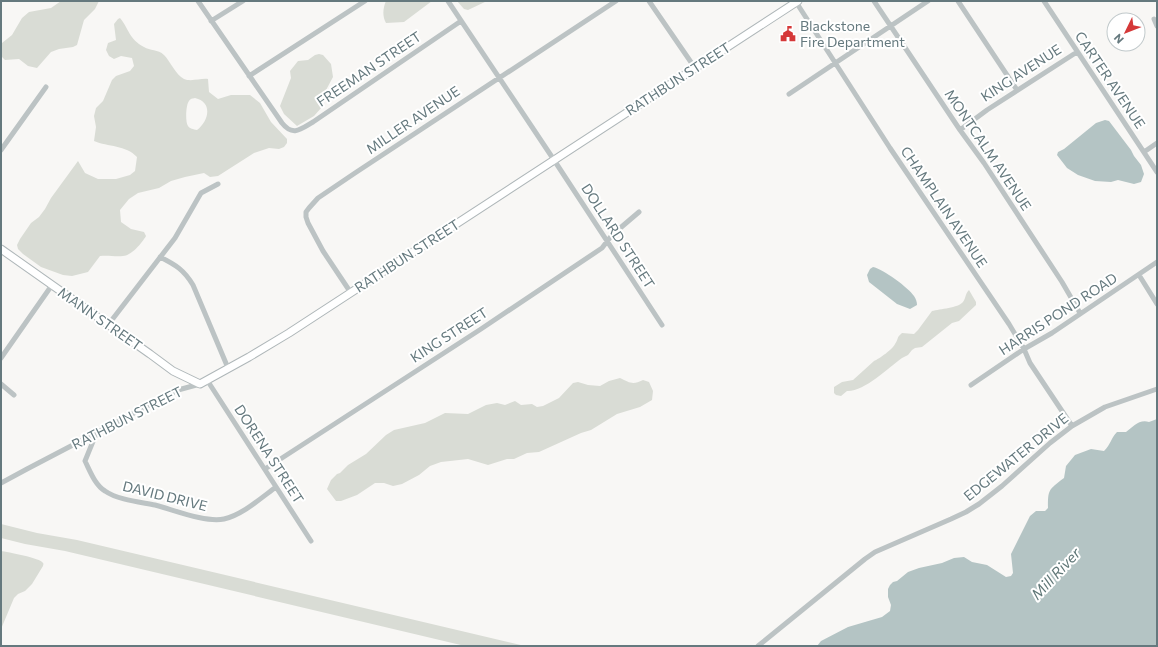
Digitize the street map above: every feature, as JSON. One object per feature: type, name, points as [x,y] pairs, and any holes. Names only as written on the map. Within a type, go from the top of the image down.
[{"type":"street","points":[[198,1],[249,76],[365,1]]},
{"type":"street","points":[[211,20],[243,1]]},
{"type":"street","name":"DOLLARD STREET","points":[[448,1],[662,325]]},
{"type":"street","name":"MILLER AVENUE","points":[[351,294],[323,251],[306,217],[306,212],[318,198],[616,1]]},
{"type":"street","points":[[649,1],[694,68]]},
{"type":"street","name":"MONTCALM AVENUE","points":[[874,1],[960,130],[984,163],[1058,276],[1080,313]]},
{"type":"street","points":[[789,94],[928,1]]},
{"type":"street","points":[[958,1],[1017,90]]},
{"type":"street","name":"CARTER AVENUE","points":[[1044,1],[1157,172]]},
{"type":"street","name":"RATHBUN STREET","points":[[1,483],[178,390],[204,382],[250,357],[351,294],[694,68],[797,2]]},
{"type":"street","name":"CHAMPLAIN AVENUE","points":[[797,2],[835,64],[890,148],[1010,324],[1030,363],[1072,426]]},
{"type":"street","points":[[1154,19],[1157,26]]},
{"type":"street","name":"FREEMAN STREET","points":[[249,76],[282,123],[289,130],[295,131],[301,129],[461,22]]},
{"type":"street","name":"KING AVENUE","points":[[960,130],[1017,90],[1077,52]]},
{"type":"street","points":[[1,150],[46,86]]},
{"type":"street","points":[[1144,152],[1157,143]]},
{"type":"street","points":[[108,325],[175,238],[201,193],[218,184]]},
{"type":"street","name":"KING STREET","points":[[265,469],[544,288],[602,248],[612,235],[639,212]]},
{"type":"street","name":"MANN STREET","points":[[1,249],[173,371],[204,382]]},
{"type":"street","points":[[160,257],[176,265],[194,285],[228,368]]},
{"type":"street","name":"HARRIS POND ROAD","points":[[971,385],[1024,349],[1052,333],[1157,262]]},
{"type":"street","points":[[1139,275],[1157,304]]},
{"type":"street","points":[[1,358],[52,285]]},
{"type":"street","name":"DORENA STREET","points":[[204,382],[265,469],[311,541]]},
{"type":"street","points":[[1,384],[14,395]]},
{"type":"street","name":"EDGEWATER DRIVE","points":[[758,646],[870,556],[966,512],[979,504],[1072,426],[1106,407],[1157,389]]},
{"type":"street","name":"DAVID DRIVE","points":[[96,434],[85,461],[100,486],[105,491],[121,498],[200,517],[219,520],[235,515],[276,487]]},
{"type":"shaded area","points":[[61,1],[99,1],[95,9],[84,20],[77,45],[51,52],[37,68],[28,66],[19,59],[5,60],[1,56],[2,43],[12,35],[22,18],[29,12],[51,8]]},
{"type":"shaded area","points":[[386,1],[432,1],[404,22],[386,23],[383,12]]},
{"type":"shaded area","points":[[457,1],[487,1],[468,10],[464,9]]},
{"type":"shaded area","points":[[120,18],[135,41],[146,48],[164,55],[184,79],[208,79],[209,92],[218,99],[231,95],[250,95],[260,103],[271,122],[287,139],[287,143],[284,147],[279,149],[269,148],[254,153],[218,176],[210,177],[204,173],[185,177],[171,181],[159,188],[138,193],[129,199],[120,210],[121,222],[131,229],[144,232],[146,236],[133,252],[120,256],[100,256],[88,272],[72,276],[63,275],[41,267],[23,254],[18,249],[17,245],[31,223],[39,217],[78,161],[85,173],[98,179],[116,179],[130,175],[135,171],[137,157],[133,153],[122,148],[94,141],[96,127],[94,116],[96,108],[103,101],[112,80],[116,76],[130,71],[134,66],[132,58],[121,56],[114,59],[109,56],[106,50],[108,43],[116,40],[114,24]],"holes":[[[195,98],[205,103],[207,112],[204,122],[197,130],[191,128],[187,124],[187,109],[188,103],[191,99]]]},
{"type":"shaded area","points":[[319,54],[323,55],[331,64],[333,77],[325,92],[322,107],[314,116],[297,126],[284,114],[280,106],[291,78],[290,71],[298,61],[308,60]]},
{"type":"shaded area","points":[[969,290],[976,302],[976,305],[959,321],[952,323],[922,347],[912,350],[908,355],[868,384],[861,388],[847,391],[841,396],[834,393],[834,387],[842,382],[853,380],[874,361],[889,351],[902,333],[914,334],[932,311],[961,304]]},
{"type":"shaded area","points":[[620,378],[632,383],[643,380],[649,382],[653,391],[652,400],[640,407],[617,414],[591,430],[539,452],[527,453],[514,459],[507,459],[488,465],[468,459],[441,462],[430,466],[419,475],[402,484],[393,486],[384,483],[375,483],[357,495],[341,501],[336,501],[327,489],[331,480],[337,474],[366,454],[386,435],[394,430],[425,423],[445,413],[468,414],[486,405],[497,403],[505,405],[515,401],[521,405],[532,404],[537,407],[543,406],[559,398],[573,383],[578,382],[600,386],[609,381]]},
{"type":"shaded area","points":[[1,524],[37,533],[77,540],[525,646],[465,646],[65,551],[25,544],[1,538]]},
{"type":"shaded area","points":[[1,551],[30,557],[41,561],[43,566],[32,584],[25,591],[18,594],[14,598],[1,629]]},
{"type":"water","points":[[1105,120],[1109,121],[1141,165],[1144,174],[1141,182],[1134,184],[1118,180],[1111,182],[1095,181],[1078,175],[1067,168],[1057,155],[1058,152],[1064,149],[1096,123]]},
{"type":"water","points":[[873,267],[889,275],[907,288],[915,297],[917,305],[910,309],[897,304],[869,282],[867,275]]},
{"type":"water","name":"Mill River","points":[[1157,419],[1157,646],[817,646],[821,641],[848,627],[882,617],[890,611],[891,605],[888,597],[888,589],[890,585],[908,572],[919,568],[942,563],[954,558],[964,557],[972,562],[987,565],[1006,577],[1011,576],[1013,573],[1011,554],[1030,516],[1036,511],[1045,511],[1048,508],[1048,497],[1050,491],[1064,478],[1066,466],[1075,455],[1091,449],[1104,451],[1117,432],[1126,432],[1139,423]]},
{"type":"place","name":"Blackstone Fire Department","points":[[788,34]]}]
